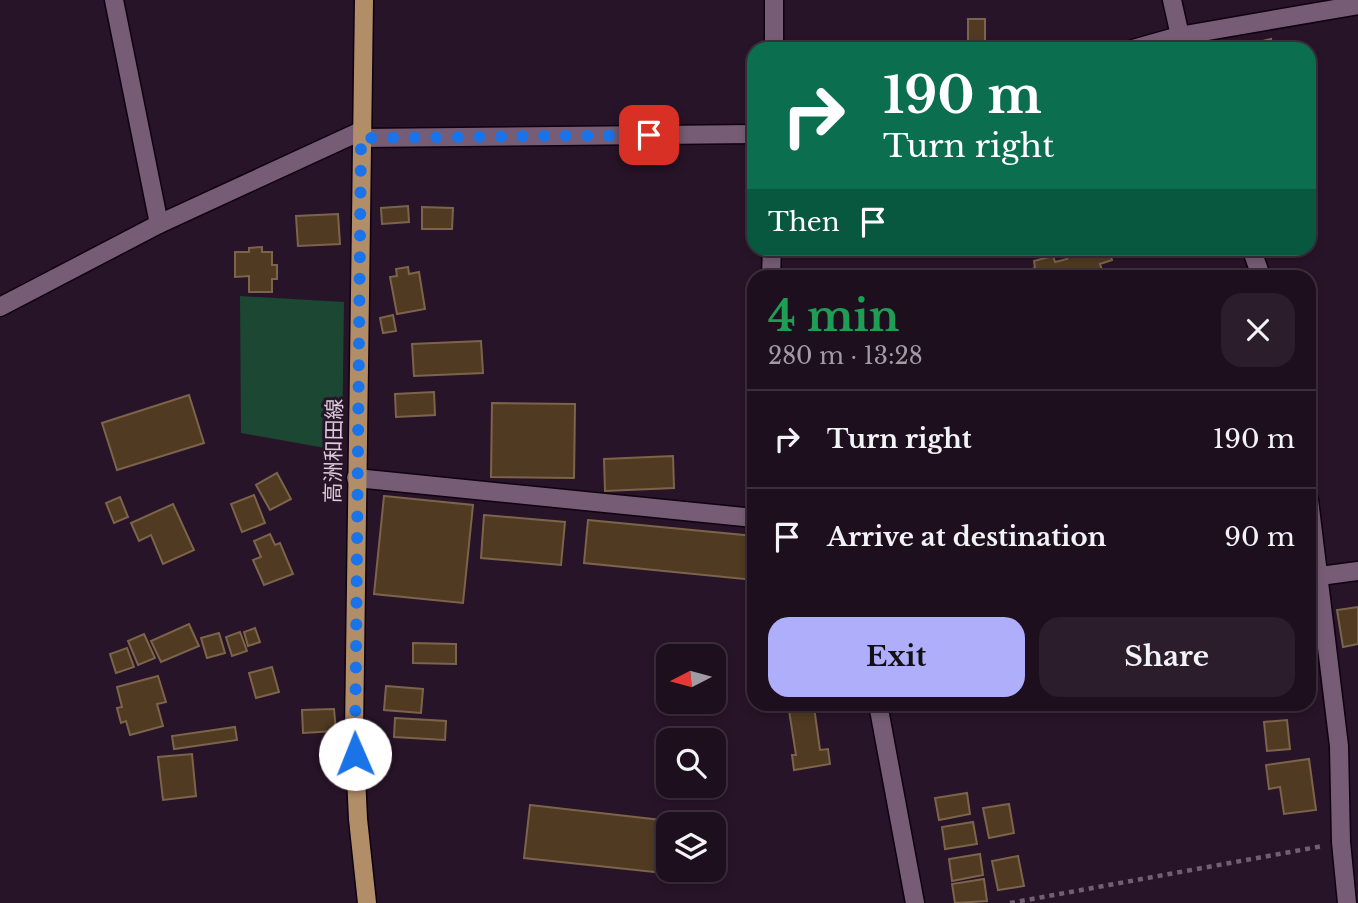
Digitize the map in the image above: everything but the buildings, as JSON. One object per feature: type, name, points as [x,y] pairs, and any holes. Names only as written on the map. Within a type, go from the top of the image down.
[{"type":"main road","name":"高洲和田線","points":[[365,0],[354,733],[358,819],[367,903]]},
{"type":"street","points":[[114,0],[159,224]]},
{"type":"street","points":[[774,0],[774,42]]},
{"type":"street","points":[[1172,0],[1181,42]]},
{"type":"street","points":[[1186,42],[1358,5]]},
{"type":"street","points":[[0,307],[159,224],[361,135],[747,134]]},
{"type":"street","points":[[356,478],[747,517]]},
{"type":"street","points":[[1316,575],[1358,571]]},
{"type":"street","points":[[1316,589],[1339,746],[1341,842],[1347,903]]},
{"type":"street","points":[[879,711],[915,903]]},
{"type":"path","points":[[1010,903],[1341,842]]},
{"type":"green space","points":[[240,296],[344,302],[342,451],[241,433]]},
{"type":"route","points":[[355,754],[361,138],[649,135]]}]
